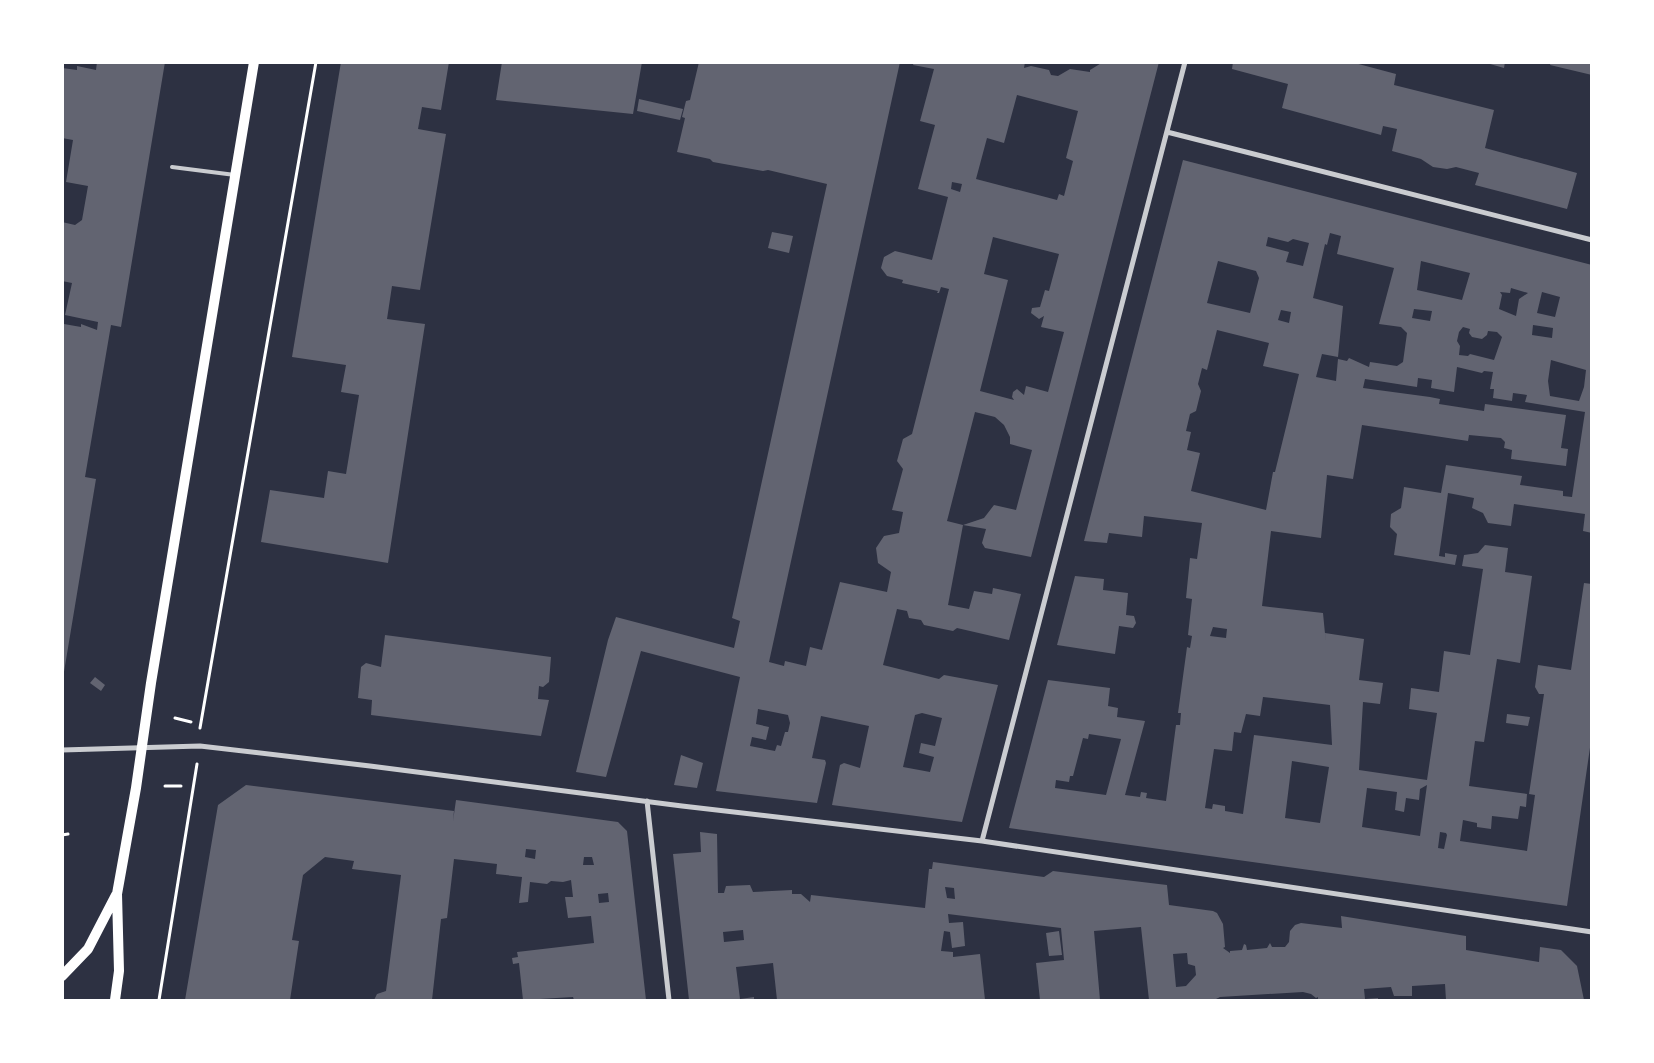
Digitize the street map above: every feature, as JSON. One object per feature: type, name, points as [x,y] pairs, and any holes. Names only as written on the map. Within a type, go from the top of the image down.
[{"type":"main road","points":[[115,1000],[119,971],[117,894],[254,62]]},
{"type":"main road","points":[[62,976],[88,949],[117,894]]},
{"type":"street","points":[[982,841],[1185,62]]},
{"type":"street","points":[[1167,132],[1592,240]]},
{"type":"street","points":[[62,750],[142,746],[200,746],[982,841],[1592,932]]},
{"type":"street","points":[[648,801],[669,1000]]},
{"type":"lane","points":[[172,167],[235,175]]},
{"type":"path","points":[[200,736],[316,62]]},
{"type":"path","points":[[175,718],[191,722]]},
{"type":"path","points":[[159,1000],[197,767]]},
{"type":"path","points":[[165,786],[181,786]]},
{"type":"path","points":[[62,835],[68,834]]},
{"type":"building","points":[[97,62],[165,62],[121,327],[111,325],[85,477],[96,479],[64,672],[62,334],[64,324],[81,327],[81,324],[97,330],[98,322],[65,315],[72,283],[62,281],[62,222],[75,225],[82,220],[88,186],[66,182],[73,140],[62,138],[62,68],[77,70],[77,66],[96,70]]},
{"type":"building","points":[[341,62],[449,62],[441,110],[422,107],[418,129],[446,134],[420,290],[392,286],[387,319],[425,324],[388,563],[261,542],[270,490],[324,498],[328,471],[346,474],[359,395],[341,392],[346,365],[292,357]]},
{"type":"building","points":[[502,62],[642,62],[633,114],[496,100]]},
{"type":"building","points":[[699,62],[900,62],[769,662],[784,666],[785,661],[806,666],[810,647],[822,650],[840,582],[887,592],[891,572],[878,563],[876,548],[884,536],[899,533],[903,512],[892,510],[903,469],[897,461],[903,439],[912,434],[949,289],[941,287],[939,293],[937,293],[938,291],[902,283],[903,280],[887,276],[881,268],[884,257],[895,251],[932,260],[948,197],[918,189],[935,125],[920,121],[934,69],[913,65],[914,62],[1025,62],[1024,68],[1031,66],[1049,70],[1051,75],[1058,76],[1070,69],[1090,72],[1090,70],[1103,62],[1159,62],[1031,557],[985,548],[982,543],[986,529],[963,525],[948,605],[969,609],[974,591],[992,594],[993,588],[1021,594],[1009,640],[957,628],[953,631],[924,625],[921,620],[909,618],[907,611],[897,609],[883,665],[939,679],[944,675],[998,685],[962,822],[832,805],[840,765],[844,763],[860,768],[869,726],[821,716],[812,758],[825,760],[826,763],[817,803],[716,791],[740,677],[641,651],[606,777],[576,772],[608,640],[616,617],[734,648],[740,621],[732,618],[827,184],[768,170],[763,171],[713,162],[710,159],[677,152],[685,118],[682,117],[686,101],[690,100]],"holes":[[[1017,95],[1078,111],[1066,158],[1073,161],[1064,196],[1059,194],[1057,200],[976,179],[987,138],[1004,143]],[[952,182],[962,184],[960,192],[951,189]],[[993,237],[1059,254],[1049,291],[1045,290],[1040,307],[1032,308],[1031,313],[1039,319],[1044,316],[1041,327],[1064,332],[1048,392],[1026,386],[1024,395],[1017,389],[1013,392],[1012,397],[1014,400],[980,391],[1008,280],[984,274]],[[975,412],[995,417],[1004,425],[1010,437],[1010,444],[1032,450],[1016,510],[994,505],[984,518],[963,525],[947,521]],[[758,709],[788,715],[790,723],[788,732],[785,732],[781,746],[777,745],[775,751],[750,746],[752,737],[766,740],[769,727],[756,724]],[[922,713],[942,718],[935,746],[921,743],[919,753],[934,757],[930,772],[903,767],[915,715]]]},
{"type":"building","points":[[1233,62],[1351,62],[1396,74],[1394,85],[1494,110],[1485,148],[1577,173],[1567,209],[1475,185],[1479,173],[1456,167],[1447,169],[1433,167],[1421,159],[1392,151],[1397,129],[1383,126],[1381,135],[1282,108],[1288,84],[1232,69]]},
{"type":"building","points":[[1483,62],[1505,62],[1504,68]]},
{"type":"building","points":[[1551,62],[1592,62],[1592,75],[1550,65]]},
{"type":"building","points":[[639,99],[683,109],[680,120],[637,111]]},
{"type":"building","points":[[1183,160],[1592,265],[1592,533],[1583,531],[1585,514],[1514,504],[1511,526],[1488,523],[1483,513],[1472,508],[1474,498],[1448,493],[1439,556],[1445,557],[1445,553],[1457,555],[1455,565],[1394,555],[1397,534],[1390,527],[1391,514],[1401,508],[1404,487],[1441,493],[1446,465],[1522,476],[1520,485],[1563,491],[1563,496],[1572,497],[1585,412],[1525,402],[1527,395],[1513,393],[1512,401],[1493,398],[1494,389],[1490,389],[1493,372],[1484,371],[1482,373],[1457,367],[1454,392],[1431,388],[1432,380],[1418,378],[1417,387],[1365,379],[1363,388],[1440,399],[1439,404],[1484,411],[1485,404],[1566,415],[1561,448],[1568,449],[1566,466],[1511,459],[1512,450],[1504,448],[1505,442],[1501,438],[1469,435],[1468,441],[1362,425],[1353,479],[1327,475],[1321,538],[1271,531],[1262,606],[1323,613],[1326,644],[1325,633],[1364,639],[1359,680],[1383,683],[1380,704],[1363,702],[1359,770],[1427,780],[1437,713],[1409,709],[1411,688],[1439,692],[1444,651],[1470,655],[1483,569],[1462,566],[1464,555],[1478,553],[1485,545],[1508,548],[1505,572],[1532,576],[1520,663],[1497,659],[1484,742],[1475,741],[1469,786],[1527,794],[1526,807],[1520,806],[1518,819],[1492,816],[1491,829],[1477,827],[1477,823],[1463,820],[1460,841],[1527,851],[1535,795],[1529,794],[1544,694],[1539,694],[1535,687],[1538,665],[1571,670],[1584,583],[1592,584],[1592,734],[1567,906],[1009,828],[1048,680],[1110,688],[1108,706],[1118,708],[1117,717],[1145,721],[1125,795],[1140,797],[1141,792],[1147,793],[1146,798],[1166,801],[1176,725],[1180,725],[1181,713],[1178,713],[1187,647],[1190,648],[1192,636],[1188,635],[1192,599],[1186,598],[1190,558],[1197,559],[1202,523],[1144,516],[1142,537],[1109,533],[1107,543],[1084,541]],"holes":[[[1330,233],[1341,236],[1337,254],[1394,268],[1379,324],[1401,327],[1407,333],[1403,362],[1397,366],[1370,362],[1369,367],[1349,358],[1347,361],[1338,359],[1336,381],[1316,377],[1322,354],[1338,357],[1343,306],[1313,298],[1325,244],[1327,245]],[[1268,237],[1288,242],[1293,239],[1309,243],[1303,266],[1286,262],[1289,252],[1266,246]],[[1218,261],[1256,271],[1259,278],[1250,313],[1207,303]],[[1421,261],[1470,273],[1462,300],[1417,290]],[[1511,288],[1528,293],[1519,299],[1516,316],[1499,309],[1502,295],[1500,292],[1510,293]],[[1542,292],[1560,297],[1555,317],[1537,313]],[[1414,309],[1432,311],[1430,321],[1412,318]],[[1281,310],[1291,312],[1289,323],[1278,320]],[[1533,325],[1553,328],[1552,338],[1532,335]],[[1463,327],[1470,329],[1469,333],[1472,337],[1482,339],[1487,335],[1488,331],[1497,332],[1502,337],[1494,360],[1470,354],[1468,356],[1459,355],[1460,346],[1457,341],[1459,332]],[[1217,330],[1269,343],[1263,366],[1299,374],[1275,472],[1273,472],[1266,510],[1191,491],[1200,453],[1187,450],[1191,432],[1186,431],[1190,414],[1196,411],[1201,391],[1198,384],[1202,368],[1207,370]],[[1551,360],[1586,370],[1584,387],[1579,401],[1550,396],[1548,381]],[[1213,627],[1227,629],[1226,638],[1210,636]],[[1263,697],[1330,705],[1332,745],[1254,735],[1243,814],[1225,811],[1225,806],[1213,804],[1212,809],[1205,808],[1214,749],[1232,751],[1234,732],[1241,733],[1246,714],[1260,716]],[[1089,734],[1121,739],[1106,795],[1055,788],[1056,780],[1069,782],[1070,776],[1073,776],[1083,738],[1088,739]],[[1292,761],[1329,767],[1320,823],[1285,818]],[[1427,785],[1420,836],[1362,827],[1367,788],[1397,792],[1395,810],[1404,812],[1406,798],[1419,800],[1420,789]],[[1440,832],[1446,833],[1444,849],[1438,848]]]},
{"type":"building","points":[[772,232],[793,236],[789,253],[768,248]]},
{"type":"building","points":[[1075,576],[1104,579],[1103,590],[1128,593],[1126,615],[1134,616],[1136,623],[1133,628],[1119,626],[1115,654],[1057,645]]},
{"type":"building","points":[[385,635],[551,657],[549,682],[543,687],[539,686],[538,699],[549,700],[541,736],[371,715],[372,700],[358,698],[361,667],[366,663],[381,667]]},
{"type":"building","points":[[95,677],[105,685],[101,691],[90,683]]},
{"type":"building","points":[[1507,714],[1530,717],[1528,726],[1506,723]]},
{"type":"building","points":[[681,755],[703,763],[697,788],[674,785]]},
{"type":"building","points":[[246,785],[454,811],[453,821],[456,800],[618,822],[627,831],[646,1000],[574,1000],[573,997],[523,1000],[519,963],[513,964],[512,958],[518,957],[517,952],[594,943],[591,916],[568,918],[565,897],[573,897],[571,880],[563,882],[551,881],[547,884],[530,882],[528,902],[519,903],[522,877],[496,874],[497,864],[454,859],[447,918],[441,919],[432,1000],[374,1000],[377,994],[386,991],[401,875],[352,869],[354,861],[325,857],[303,875],[292,940],[299,941],[290,1000],[185,1000],[218,805]],"holes":[[[526,849],[536,850],[535,859],[525,857]],[[584,857],[592,857],[594,865],[583,865]],[[608,893],[609,902],[599,903],[598,894]]]},
{"type":"building","points":[[700,832],[717,834],[718,893],[724,893],[726,886],[750,885],[753,892],[792,890],[792,894],[801,894],[810,902],[811,895],[925,908],[929,869],[932,869],[933,862],[1044,877],[1053,871],[1167,885],[1169,905],[1217,913],[1223,924],[1225,947],[1223,948],[1230,953],[1230,951],[1242,950],[1244,944],[1247,950],[1267,948],[1270,943],[1272,947],[1285,947],[1289,942],[1290,931],[1295,925],[1301,923],[1342,928],[1341,916],[1466,936],[1466,950],[1539,962],[1540,947],[1561,950],[1577,966],[1584,1000],[1446,1000],[1445,984],[1412,986],[1412,996],[1394,996],[1391,987],[1364,989],[1365,999],[1378,998],[1378,1000],[1318,1000],[1318,997],[1316,998],[1311,994],[1303,992],[1220,997],[1214,1000],[1149,1000],[1141,927],[1094,931],[1100,1000],[1040,1000],[1036,963],[1064,960],[1061,928],[948,914],[949,923],[963,922],[965,946],[952,948],[950,932],[944,931],[941,951],[953,952],[953,957],[980,954],[985,1000],[777,1000],[773,963],[736,967],[740,999],[754,997],[754,1000],[689,1000],[673,854],[701,852]],"holes":[[[945,887],[954,888],[955,899],[947,898]],[[743,930],[744,940],[724,942],[723,932]],[[1187,953],[1188,964],[1195,966],[1196,975],[1186,986],[1176,987],[1173,954]]]},
{"type":"building","points":[[1059,931],[1062,955],[1049,956],[1046,933]]}]
